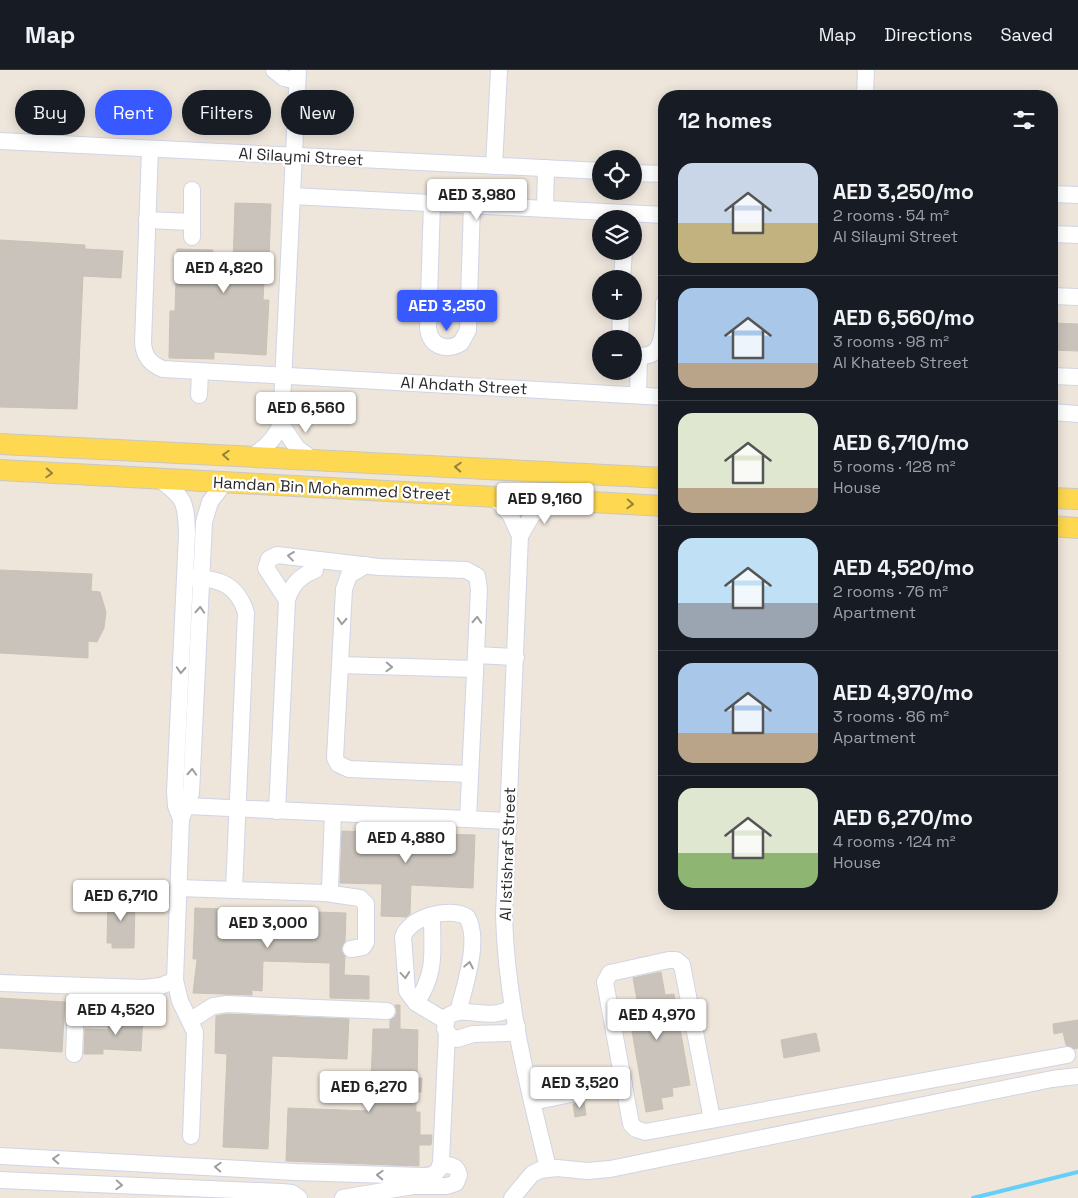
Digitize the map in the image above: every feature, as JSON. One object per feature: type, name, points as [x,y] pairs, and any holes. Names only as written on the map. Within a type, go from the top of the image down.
[{"type":"main road","name":"Hamdan Bin Mohammed Street","points":[[0,444],[658,478]]},
{"type":"main road","name":"Hamdan Bin Mohammed Street","points":[[0,470],[658,506]]},
{"type":"main road","points":[[1058,498],[1078,499]]},
{"type":"main road","points":[[1058,527],[1078,528]]},
{"type":"street","points":[[250,456],[266,447],[282,424],[298,76],[284,78],[274,70]]},
{"type":"street","points":[[494,166],[499,70]]},
{"type":"street","points":[[865,90],[866,70]]},
{"type":"street","name":"Al Silaymi Street","points":[[0,141],[592,171]]},
{"type":"street","name":"Al Ahdath Street","points":[[150,149],[143,350],[150,362],[163,369],[658,397]]},
{"type":"street","points":[[545,208],[546,168]]},
{"type":"street","points":[[642,173],[658,174]]},
{"type":"street","points":[[147,220],[192,229],[192,190]]},
{"type":"street","points":[[1058,194],[1078,195]]},
{"type":"street","points":[[292,196],[545,208],[592,213]]},
{"type":"street","points":[[432,203],[428,334],[434,342],[449,348],[462,343],[468,330],[472,205]]},
{"type":"street","points":[[642,216],[658,215]]},
{"type":"street","points":[[1058,234],[1078,235]]},
{"type":"street","points":[[1058,296],[1078,297]]},
{"type":"street","points":[[642,355],[653,353],[658,346]]},
{"type":"street","points":[[199,395],[200,371]]},
{"type":"street","points":[[1058,376],[1078,377]]},
{"type":"street","points":[[638,380],[638,395]]},
{"type":"street","points":[[1058,413],[1078,414]]},
{"type":"street","points":[[282,424],[297,448],[312,460]]},
{"type":"street","points":[[158,478],[180,496],[186,506],[193,578],[191,793],[184,813],[175,980],[180,1001],[191,1020],[195,1032],[191,1136]]},
{"type":"street","points":[[193,578],[205,516],[210,502],[225,482]]},
{"type":"street","name":"Al Istishraf Street","points":[[496,498],[510,514],[520,536],[504,924],[513,1006],[532,1102],[548,1168]]},
{"type":"street","name":"Al Istishraf Street","points":[[520,536],[532,515],[553,500]]},
{"type":"street","points":[[186,515],[205,516]]},
{"type":"street","points":[[287,600],[266,568],[267,563],[273,556],[366,565],[466,570],[472,572],[479,582],[468,819]]},
{"type":"street","points":[[366,565],[352,572],[346,581],[344,589],[334,752],[338,764],[349,769],[470,774]]},
{"type":"street","points":[[277,810],[287,600],[294,584],[300,578],[315,570]]},
{"type":"street","points":[[271,578],[284,574],[333,570],[341,576],[344,589]]},
{"type":"street","points":[[193,578],[216,580],[228,586],[238,595],[246,613],[237,809],[243,851],[234,890]]},
{"type":"street","points":[[340,665],[515,662]]},
{"type":"street","points":[[184,813],[237,809],[509,821]]},
{"type":"street","points":[[325,893],[330,888],[333,813]]},
{"type":"street","points":[[179,888],[325,893],[360,898],[366,904],[366,945],[361,948],[351,949]]},
{"type":"street","points":[[438,1173],[456,1052],[453,1026],[471,955],[471,924],[467,917],[453,911],[413,923],[404,931],[407,991],[416,1003],[453,1026],[473,1034],[508,1033],[517,1027]]},
{"type":"street","points":[[416,1003],[427,985],[431,974],[432,916]]},
{"type":"street","points":[[712,1119],[684,968],[676,960],[669,960],[613,971],[605,979],[631,1124],[640,1131],[712,1119],[1067,1055]]},
{"type":"street","points":[[0,983],[152,987],[161,986],[175,980]]},
{"type":"street","points":[[74,1054],[77,986]]},
{"type":"street","points":[[191,1020],[213,1006],[227,1004],[386,1011]]},
{"type":"street","points":[[453,1026],[486,1015],[504,1013],[513,1006]]},
{"type":"street","points":[[486,1015],[486,1033]]},
{"type":"street","points":[[512,1198],[532,1174],[548,1168],[587,1172],[610,1169],[1052,1079],[1078,1076]]},
{"type":"street","points":[[532,1102],[624,1084]]},
{"type":"street","points":[[0,1156],[296,1172],[438,1173]]},
{"type":"street","points":[[176,1165],[176,1188]]},
{"type":"street","points":[[343,1198],[413,1186],[438,1173]]},
{"type":"street","points":[[0,1180],[282,1192],[292,1193],[299,1198]]},
{"type":"building","points":[[235,203],[271,204],[269,259],[265,259],[263,300],[269,300],[266,355],[214,352],[214,359],[169,358],[170,311],[175,311],[177,249],[213,250],[212,264],[233,265]]},
{"type":"building","points":[[0,240],[85,245],[85,249],[123,251],[121,278],[83,276],[77,409],[0,407]]},
{"type":"building","points":[[1058,323],[1078,324],[1078,351],[1058,350]]},
{"type":"building","points":[[0,570],[92,574],[91,591],[100,592],[106,612],[104,628],[97,642],[88,641],[88,658],[0,653]]},
{"type":"building","points":[[342,831],[475,835],[473,888],[411,885],[410,914],[406,917],[381,916],[382,884],[340,883]]},
{"type":"building","points":[[108,897],[135,898],[134,948],[112,948],[112,943],[107,943]]},
{"type":"building","points":[[195,908],[346,913],[345,941],[341,950],[345,956],[344,975],[369,976],[369,999],[330,998],[330,963],[263,961],[262,991],[252,990],[252,995],[193,993],[197,959],[193,959]]},
{"type":"building","points":[[661,972],[665,995],[674,994],[690,1085],[672,1088],[673,1096],[661,1098],[663,1109],[646,1112],[627,1002],[637,1000],[633,978]]},
{"type":"building","points":[[0,998],[65,1002],[62,1052],[0,1048]]},
{"type":"building","points":[[395,1005],[400,1005],[400,1029],[418,1030],[417,1078],[422,1078],[421,1092],[416,1092],[416,1112],[420,1112],[420,1135],[432,1135],[431,1145],[419,1145],[419,1166],[286,1161],[288,1108],[370,1111],[373,1029],[390,1029],[390,1020],[395,1017],[397,1012]]},
{"type":"building","points":[[227,1014],[349,1019],[347,1059],[272,1056],[268,1149],[223,1147],[227,1054],[215,1053],[216,1016]]},
{"type":"building","points":[[109,1015],[143,1016],[141,1051],[103,1049],[103,1054],[84,1054],[85,1029],[108,1030]]},
{"type":"building","points":[[1078,1020],[1078,1048],[1075,1049],[1066,1045],[1063,1032],[1054,1034],[1053,1024]]},
{"type":"building","points":[[816,1033],[820,1051],[784,1058],[781,1040]]},
{"type":"building","points":[[584,1101],[586,1115],[575,1117],[573,1104]]},
{"type":"waterway","points":[[973,1198],[1078,1172]]}]
